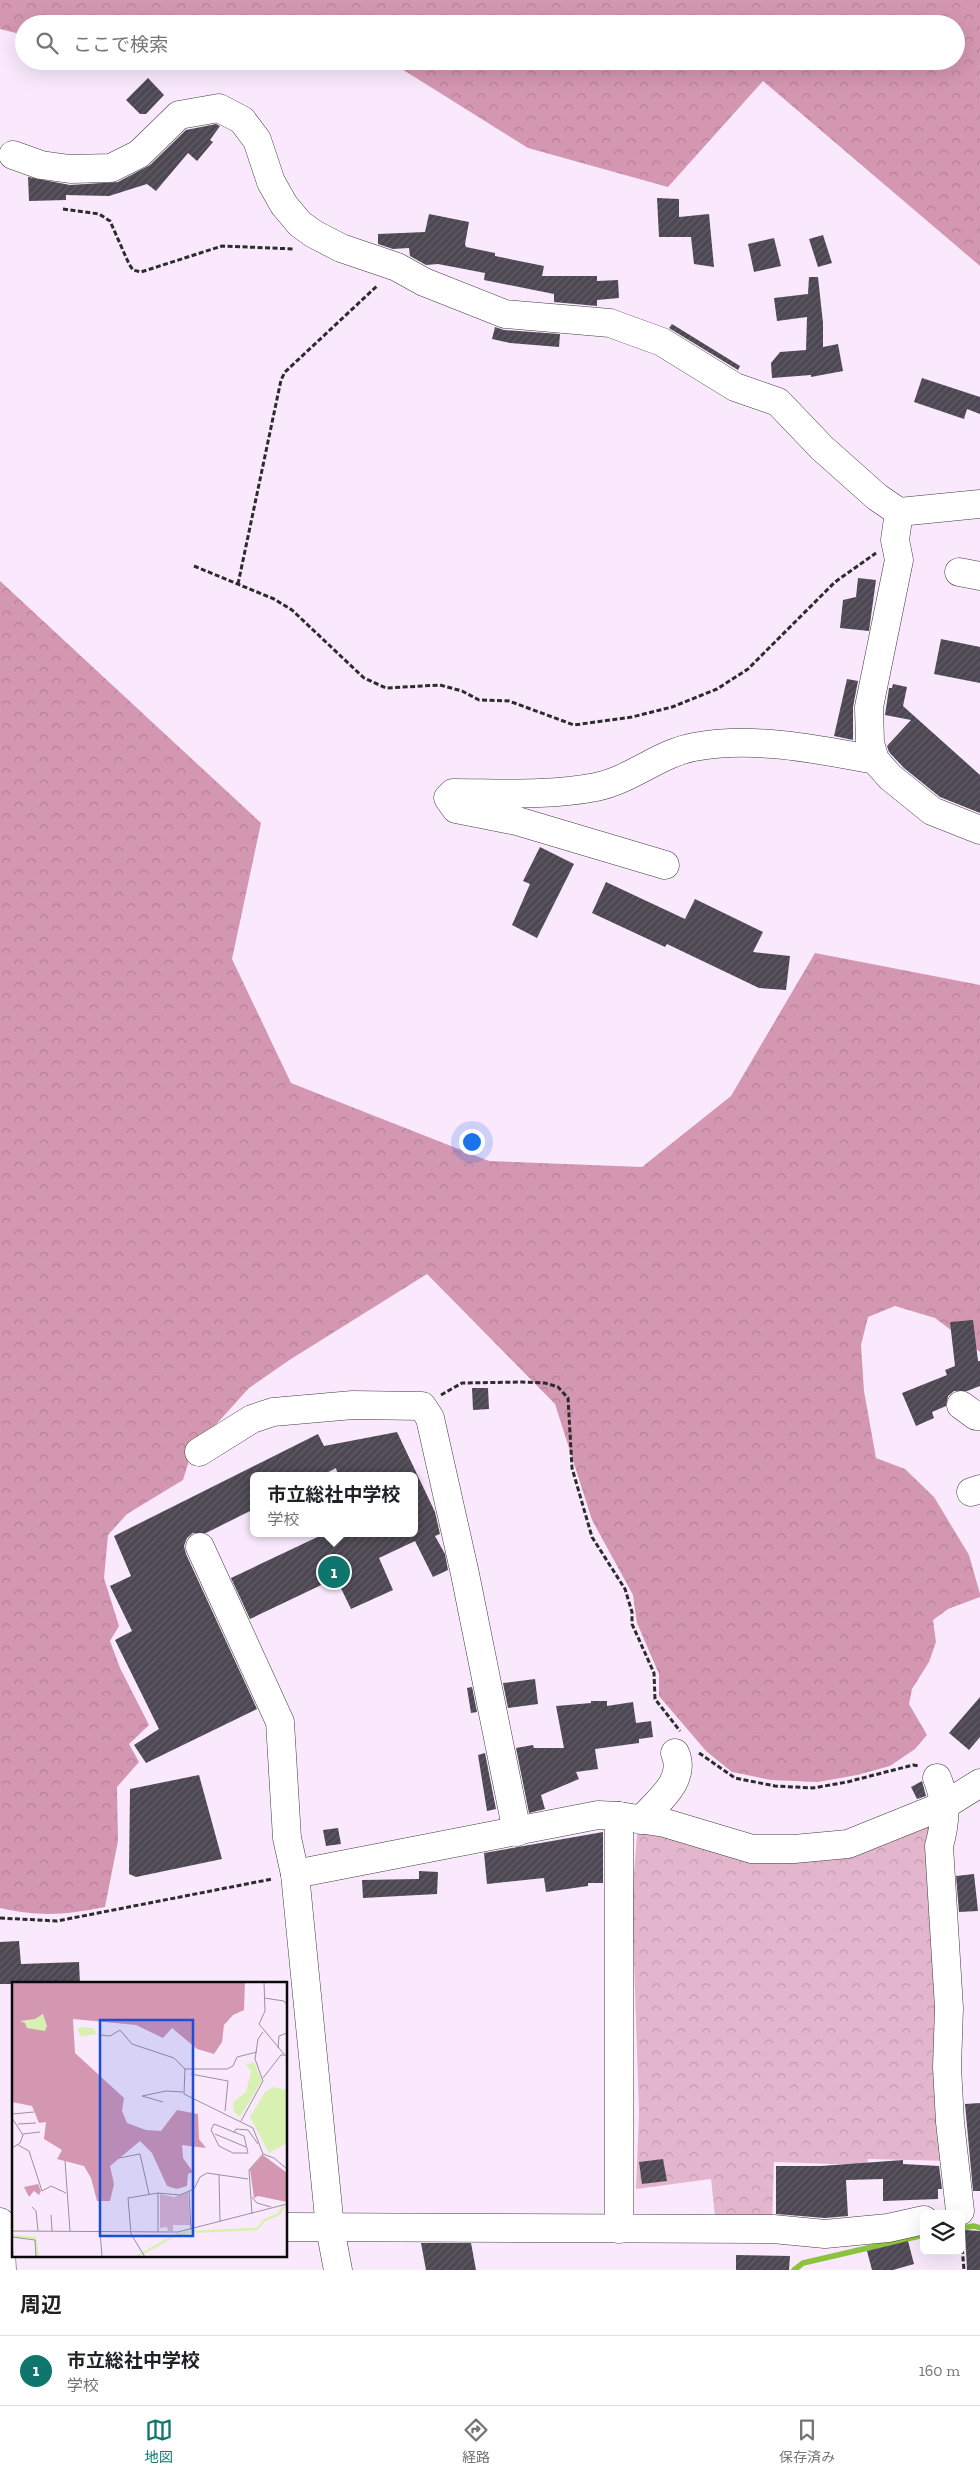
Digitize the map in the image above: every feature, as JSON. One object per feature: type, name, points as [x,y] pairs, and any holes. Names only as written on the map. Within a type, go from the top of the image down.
[{"type":"street","points":[[13,155],[41,166],[70,169],[111,168],[139,154],[179,115],[219,108],[242,120],[257,140],[271,182],[284,205],[300,224],[340,248],[396,267],[424,282],[505,314],[610,323],[662,342],[735,387],[778,402],[822,448],[877,497],[899,512],[980,504]]},
{"type":"street","points":[[899,512],[894,540],[899,560],[869,707],[870,743],[875,760],[890,777],[932,811],[980,830]]},
{"type":"street","points":[[665,865],[517,821],[456,809],[448,798],[453,793],[541,792],[597,787],[693,747],[736,744],[803,747],[875,760]]},
{"type":"street","points":[[199,1452],[252,1419],[273,1412],[353,1405],[422,1406],[426,1408],[430,1418],[465,1574],[517,1832]]},
{"type":"street","points":[[200,1547],[280,1722],[288,1838],[295,1874],[330,2228],[338,2270]]},
{"type":"street","points":[[630,1818],[669,1789],[679,1774],[679,1760],[685,1746]]},
{"type":"street","points":[[937,1778],[943,1793],[946,1821],[939,1846],[949,2008],[947,2067],[950,2122],[962,2210]]},
{"type":"street","points":[[295,1874],[598,1815],[665,1824],[752,1849],[848,1844],[945,1804],[980,1783]]},
{"type":"street","points":[[619,2229],[630,1818]]},
{"type":"street","points":[[288,2227],[773,2230],[824,2234],[888,2228],[920,2221]]},
{"type":"street","points":[[0,2222],[2,2270]]},
{"type":"path","points":[[63,208],[98,214],[110,221],[128,264],[133,270],[141,272],[222,246],[304,250]]},
{"type":"path","points":[[238,584],[281,380],[285,372],[396,267]]},
{"type":"path","points":[[194,566],[274,599],[292,610],[364,678],[386,688],[440,686],[462,691],[478,700],[509,701],[574,725],[632,717],[672,707],[717,689],[748,669],[835,582],[894,540]]},
{"type":"path","points":[[426,1408],[444,1392],[462,1384],[484,1382],[545,1384],[558,1387],[568,1398],[572,1468],[592,1537],[625,1589],[632,1612],[632,1624],[654,1672],[655,1699],[685,1746],[699,1753],[735,1778],[775,1786],[813,1788],[847,1782],[913,1765],[926,1767],[937,1778]]},
{"type":"path","points":[[0,1918],[57,1921],[295,1874]]},
{"type":"path","points":[[964,2255],[964,2270]]},
{"type":"green space","points":[[0,0],[980,0],[980,266],[763,81],[668,187],[528,148],[403,70],[965,70],[965,15],[15,15],[15,33],[0,29]]},
{"type":"green space","points":[[0,581],[261,823],[232,959],[291,1083],[489,1161],[642,1167],[731,1096],[815,953],[980,985],[980,1352],[935,1318],[895,1306],[868,1317],[861,1345],[864,1391],[876,1458],[905,1469],[934,1497],[969,1555],[980,1594],[980,1597],[948,1609],[933,1620],[936,1642],[929,1662],[912,1689],[909,1704],[927,1735],[915,1749],[890,1766],[857,1775],[818,1782],[771,1780],[732,1772],[706,1751],[659,1696],[659,1674],[637,1623],[633,1595],[592,1520],[555,1404],[427,1274],[291,1359],[249,1388],[192,1451],[183,1480],[127,1514],[108,1535],[104,1578],[119,1626],[110,1641],[120,1668],[149,1725],[129,1744],[139,1762],[117,1787],[118,1841],[105,1907],[53,1914],[28,1913],[0,1908]]},
{"type":"green space","points":[[933,1815],[951,2161],[868,2159],[867,2165],[774,2162],[772,2224],[716,2226],[711,2179],[636,2189],[639,2113],[632,1899],[637,1835],[644,1829],[747,1857]]},
{"type":"building","points":[[148,78],[164,95],[146,114],[140,114],[126,100]]},
{"type":"building","points":[[216,124],[220,126],[210,140],[213,142],[197,161],[188,153],[156,191],[147,184],[109,196],[66,195],[66,200],[29,201],[28,177],[70,185],[118,182],[150,165],[186,130]]},
{"type":"building","points":[[657,198],[679,199],[679,217],[709,214],[714,267],[694,264],[691,237],[659,237]]},
{"type":"building","points":[[429,214],[469,222],[466,247],[495,253],[495,256],[544,266],[542,276],[597,276],[597,281],[618,280],[619,298],[597,300],[597,306],[554,302],[554,294],[484,280],[485,273],[438,264],[426,265],[410,256],[409,248],[393,249],[378,244],[378,234],[425,232]]},
{"type":"building","points":[[823,235],[832,263],[818,267],[809,239]]},
{"type":"building","points":[[774,238],[781,266],[754,272],[748,244]]},
{"type":"building","points":[[809,277],[818,277],[823,323],[823,347],[838,344],[843,371],[811,377],[811,375],[772,378],[771,363],[780,352],[806,350],[807,317],[777,321],[774,298],[808,294]]},
{"type":"building","points":[[672,324],[740,366],[738,370],[669,328]]},
{"type":"building","points":[[495,327],[504,330],[560,334],[559,347],[510,343],[492,339]]},
{"type":"building","points":[[922,378],[980,397],[980,414],[967,409],[964,419],[914,402]]},
{"type":"building","points":[[858,578],[876,580],[869,631],[840,628],[843,600],[856,597]]},
{"type":"building","points":[[941,639],[980,647],[980,683],[934,674]]},
{"type":"building","points":[[847,679],[858,681],[853,707],[853,740],[834,736]]},
{"type":"building","points":[[893,684],[907,687],[903,706],[980,775],[980,813],[940,797],[904,768],[889,752],[887,746],[911,720],[885,715],[889,688],[892,688]]},
{"type":"building","points":[[540,847],[574,864],[537,938],[512,925],[530,884],[523,881]]},
{"type":"building","points":[[606,882],[685,919],[695,899],[763,932],[753,952],[790,956],[786,990],[759,988],[667,944],[665,947],[592,913]]},
{"type":"building","points":[[973,1320],[978,1361],[980,1361],[980,1386],[967,1391],[954,1391],[948,1396],[946,1406],[932,1412],[934,1418],[916,1426],[902,1393],[947,1375],[945,1370],[955,1366],[950,1322]]},
{"type":"building","points":[[472,1388],[488,1388],[489,1409],[473,1410]]},
{"type":"building","points":[[397,1432],[416,1472],[337,1472],[336,1468],[328,1472],[250,1472],[250,1511],[206,1533],[193,1533],[187,1538],[184,1546],[186,1554],[257,1709],[146,1763],[134,1745],[159,1729],[115,1640],[132,1631],[110,1586],[131,1576],[114,1536],[318,1434],[324,1446]]},
{"type":"building","points":[[418,1476],[435,1512],[440,1534],[435,1536],[445,1554],[448,1570],[433,1577],[415,1541],[379,1558],[393,1590],[351,1609],[336,1578],[250,1619],[231,1578],[318,1537],[418,1537]]},
{"type":"building","points":[[535,1679],[538,1704],[508,1708],[503,1683]]},
{"type":"building","points":[[472,1687],[477,1712],[471,1713],[467,1688]]},
{"type":"building","points":[[980,1697],[980,1737],[969,1750],[949,1733]]},
{"type":"building","points":[[591,1701],[607,1701],[607,1706],[633,1702],[636,1723],[651,1721],[653,1737],[639,1739],[639,1743],[595,1749],[598,1769],[576,1772],[579,1779],[541,1795],[545,1809],[529,1813],[516,1748],[533,1745],[534,1748],[564,1748],[556,1706],[591,1703]]},
{"type":"building","points":[[485,1753],[496,1809],[487,1811],[478,1755]]},
{"type":"building","points":[[199,1775],[222,1859],[136,1877],[129,1874],[130,1789]]},
{"type":"building","points":[[922,1781],[926,1796],[917,1799],[911,1787]]},
{"type":"building","points":[[338,1828],[341,1844],[326,1846],[323,1830]]},
{"type":"building","points":[[603,1832],[603,1883],[588,1883],[588,1886],[546,1892],[544,1878],[487,1884],[484,1853]]},
{"type":"building","points":[[419,1871],[438,1872],[437,1894],[363,1898],[362,1880],[419,1879]]},
{"type":"building","points":[[974,1874],[978,1911],[959,1912],[956,1876]]},
{"type":"building","points":[[19,1941],[21,1964],[79,1962],[80,1982],[12,1982],[12,1984],[0,1984],[0,1942]]},
{"type":"building","points":[[980,2103],[980,2191],[973,2191],[965,2104]]},
{"type":"building","points":[[663,2159],[667,2181],[642,2184],[639,2162]]},
{"type":"building","points":[[903,2160],[903,2164],[939,2166],[942,2189],[938,2189],[938,2199],[883,2201],[883,2179],[846,2180],[848,2216],[825,2218],[776,2214],[776,2166],[821,2166]]},
{"type":"building","points":[[965,2230],[980,2231],[980,2270],[967,2270]]},
{"type":"building","points":[[908,2241],[914,2264],[893,2270],[872,2270],[867,2251]]},
{"type":"building","points":[[421,2243],[471,2243],[476,2270],[426,2270]]},
{"type":"building","points":[[736,2255],[790,2256],[789,2270],[736,2270]]},
{"type":"waterway","points":[[965,2227],[974,2226],[980,2228]]},
{"type":"waterway","points":[[794,2270],[803,2263],[920,2236]]},
{"type":"place","name":"市立総社中学校","points":[[334,1572]]}]
